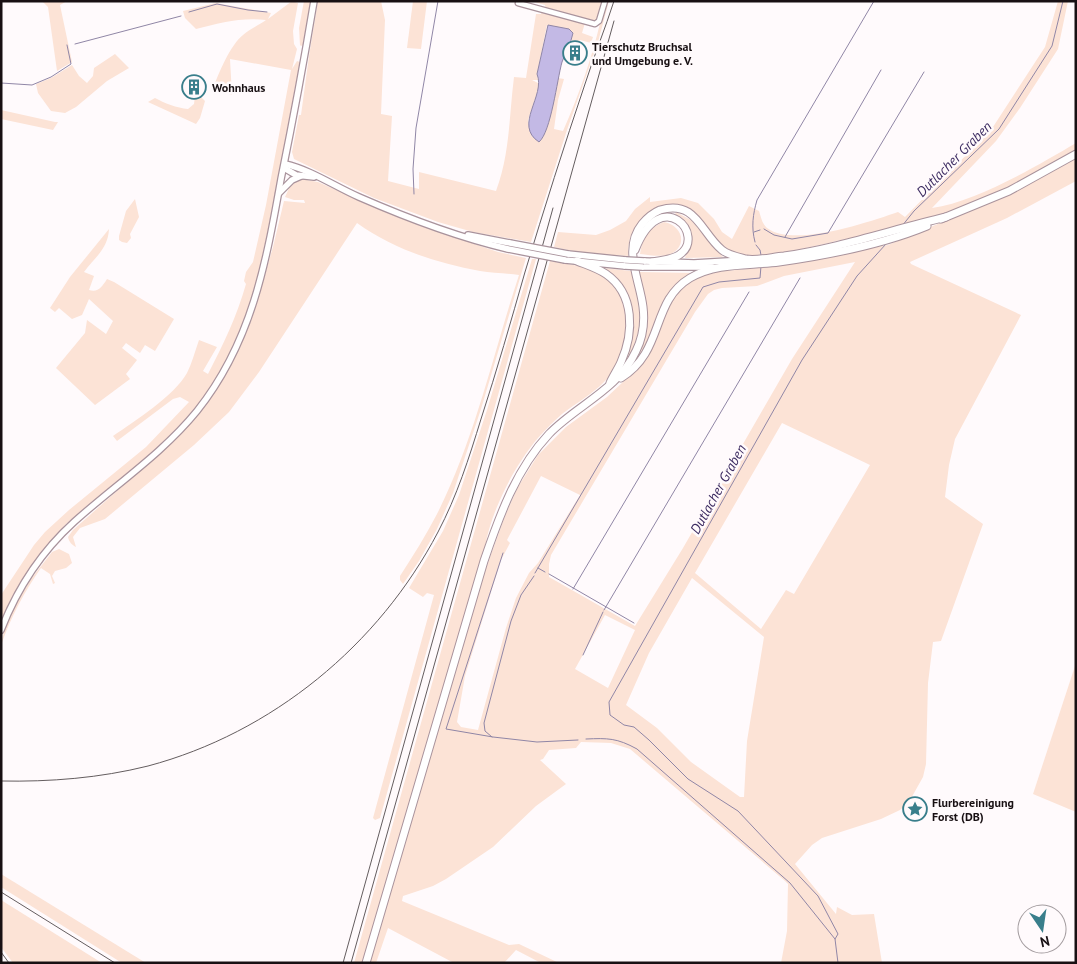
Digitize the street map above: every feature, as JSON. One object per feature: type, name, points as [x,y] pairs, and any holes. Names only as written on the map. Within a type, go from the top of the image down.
[{"type":"main road","points":[[1,630],[21,587],[59,537],[168,442],[196,412],[216,384],[238,346],[250,314],[263,269],[279,193],[314,1]]},
{"type":"main road","points":[[652,262],[694,263],[779,259],[835,252],[884,240],[922,228],[1009,191],[1076,154]]},
{"type":"main road","points":[[284,166],[291,173],[318,178]]},
{"type":"main road","points":[[284,166],[308,172],[382,207],[474,240],[567,257],[625,263]]},
{"type":"main road","points":[[279,193],[292,180],[301,176]]},
{"type":"main road","points":[[614,382],[633,357],[643,329],[643,308],[633,255],[634,236],[648,217],[661,210],[675,208],[683,210],[700,222],[720,248],[732,255],[753,261]]},
{"type":"main road","points":[[633,255],[643,232],[655,220],[667,216],[678,220],[687,233],[687,243],[682,252],[673,258],[643,264]]},
{"type":"main road","points":[[779,259],[890,233],[946,217]]},
{"type":"main road","points":[[567,257],[599,270],[614,281],[623,294],[629,314],[630,324],[627,344],[620,364],[606,389]]},
{"type":"main road","points":[[577,261],[718,267]]},
{"type":"main road","points":[[366,963],[484,561],[501,514],[515,484],[542,443],[562,422],[639,364],[652,342],[667,302],[678,288],[692,277],[718,267],[753,261]]},
{"type":"street","points":[[518,3],[595,24],[598,21],[605,1]]},
{"type":"shaded area","points":[[42,1],[67,1],[60,5],[72,62],[57,71],[48,7]]},
{"type":"shaded area","points":[[292,1],[298,3],[293,31],[294,44],[297,49],[292,69],[297,61],[300,62],[263,255],[239,335],[213,385],[196,409],[151,455],[66,524],[29,570],[1,623],[1,595],[34,545],[45,532],[146,447],[189,402],[180,397],[173,399],[117,441],[113,436],[153,408],[181,382],[189,369],[199,340],[217,347],[203,371],[208,374],[234,319],[246,284],[244,281],[246,272],[253,262],[266,205],[291,70],[230,59],[232,95],[213,89],[238,39],[266,20],[239,20],[196,29],[185,18],[183,11],[216,3],[271,13],[268,19]]},
{"type":"shaded area","points":[[304,1],[311,1],[303,45],[301,46],[299,28]]},
{"type":"shaded area","points":[[318,1],[381,1],[385,20],[381,114],[392,116],[388,181],[419,189],[419,172],[496,191],[507,149],[514,77],[526,78],[536,14],[541,14],[542,11],[585,23],[582,33],[593,37],[591,43],[580,40],[577,46],[571,43],[573,33],[547,25],[537,74],[538,80],[532,80],[538,83],[539,87],[528,120],[532,137],[547,127],[558,78],[564,79],[558,100],[554,129],[563,131],[585,76],[601,19],[595,22],[546,9],[545,5],[531,1],[609,1],[598,42],[531,242],[473,232],[438,222],[374,198],[294,159],[292,152],[299,115],[301,115]]},
{"type":"shaded area","points":[[413,1],[427,1],[421,49],[407,48]]},
{"type":"shaded area","points":[[1058,1],[1068,1],[1058,49],[996,141],[932,208],[968,199],[987,191],[1076,143],[1076,151],[1009,187],[961,208],[934,216],[865,235],[779,253],[745,255],[732,252],[715,239],[696,214],[688,209],[677,206],[651,213],[641,220],[632,234],[628,256],[582,253],[554,247],[558,232],[596,235],[610,230],[626,221],[635,209],[650,197],[650,202],[681,198],[698,203],[714,219],[722,232],[732,239],[749,206],[759,211],[767,228],[779,233],[795,235],[813,234],[851,227],[898,212],[905,217],[991,130],[1045,47]]},
{"type":"shaded area","points":[[548,25],[569,29],[573,33],[562,62],[547,128],[539,142],[532,135],[529,119],[539,83],[537,74]]},
{"type":"shaded area","points":[[115,54],[129,68],[107,81],[76,107],[65,113],[51,111],[38,93],[36,84],[51,78],[72,65],[79,76],[87,83],[93,76],[94,68]]},
{"type":"shaded area","points":[[195,96],[200,96],[205,101],[200,118],[196,124],[148,102],[155,98],[179,108],[188,109],[194,104]]},
{"type":"shaded area","points":[[1,110],[58,122],[53,130],[1,119]]},
{"type":"shaded area","points":[[1076,158],[1076,181],[1007,218],[910,262],[1021,315],[955,439],[949,465],[945,497],[983,524],[941,641],[933,642],[928,683],[926,764],[923,777],[909,802],[900,810],[881,819],[822,838],[812,845],[795,864],[836,914],[837,907],[852,915],[874,914],[882,963],[781,963],[787,931],[788,884],[630,749],[611,743],[581,742],[576,748],[549,750],[543,759],[540,760],[566,784],[536,806],[493,847],[446,879],[433,886],[403,896],[402,901],[509,945],[519,944],[559,963],[541,963],[516,950],[504,963],[454,963],[388,928],[376,963],[368,963],[485,571],[518,487],[538,455],[566,427],[607,397],[640,366],[654,343],[675,294],[690,281],[713,272],[771,267],[888,245],[1011,193]],"holes":[[[855,262],[792,359],[683,548],[635,626],[549,577],[551,555],[695,312],[708,294],[722,288],[757,286],[784,276]],[[782,423],[870,465],[794,594],[786,590],[761,629],[695,573]],[[541,476],[580,495],[538,563],[529,573],[516,598],[478,730],[461,727],[457,722],[465,676],[501,560],[510,543],[507,540]],[[692,578],[764,637],[747,741],[744,797],[740,797],[691,762],[657,728],[626,705],[649,653]],[[605,615],[635,630],[608,688],[575,669]]]},
{"type":"shaded area","points":[[301,179],[318,182],[422,226],[498,252],[526,258],[481,409],[453,493],[437,529],[419,561],[403,584],[400,576],[437,514],[462,456],[519,275],[480,271],[431,259],[400,248],[357,223],[259,372],[229,412],[194,445],[105,519],[80,528],[73,537],[76,547],[70,542],[68,537],[73,530],[170,444],[198,414],[214,393],[232,363],[251,321],[273,247],[284,201],[305,203],[304,200],[294,200],[285,197],[291,184]]},
{"type":"shaded area","points":[[135,199],[139,217],[130,234],[131,238],[127,243],[122,242],[119,240],[119,236],[126,211]]},
{"type":"shaded area","points":[[676,212],[691,220],[723,257],[685,258],[690,246],[691,236],[688,227],[675,214]]},
{"type":"shaded area","points":[[664,222],[671,224],[679,232],[681,243],[679,247],[668,255],[640,254],[642,243],[650,230]]},
{"type":"shaded area","points":[[109,229],[104,247],[84,272],[94,276],[89,290],[95,291],[100,289],[107,279],[174,319],[155,351],[145,345],[140,353],[126,343],[122,348],[137,360],[126,374],[130,379],[95,405],[56,368],[85,333],[87,320],[106,334],[113,321],[89,299],[82,315],[72,319],[59,308],[55,312],[50,308],[70,277]]},
{"type":"shaded area","points":[[532,259],[536,259],[380,818],[375,820],[373,818],[434,595],[427,593],[423,597],[409,588],[443,531],[459,495],[487,410]]},
{"type":"shaded area","points":[[550,261],[599,272],[616,286],[623,298],[627,312],[628,327],[621,357],[605,381],[559,417],[529,449],[512,475],[498,504],[362,963],[354,963]]},
{"type":"shaded area","points":[[604,268],[631,271],[638,299],[638,334],[620,370],[631,340],[632,312],[622,287]]},
{"type":"shaded area","points":[[639,272],[694,273],[679,282],[665,300],[644,352],[631,368],[642,344],[646,321],[646,310]]},
{"type":"shaded area","points":[[59,549],[69,554],[72,563],[66,568],[55,571],[52,576],[55,583],[53,584],[50,574],[41,568],[18,605],[1,645],[4,631],[18,600],[31,579],[52,552]]},
{"type":"shaded area","points":[[1076,663],[1076,812],[1033,794]]},
{"type":"shaded area","points":[[1,874],[146,963],[122,963],[1,887]]},
{"type":"shaded area","points":[[1,900],[102,963],[13,963],[1,947]]},
{"type":"waterway","points":[[414,194],[413,169],[416,128],[438,1]]},
{"type":"waterway","points":[[755,242],[753,221],[757,200],[874,1]]},
{"type":"waterway","name":"Dutlacher Graben","points":[[902,226],[914,211],[999,129],[1052,46],[1063,1]]},
{"type":"waterway","points":[[189,12],[217,4],[267,12]]},
{"type":"waterway","points":[[75,44],[181,16]]},
{"type":"waterway","points":[[1,83],[32,85],[51,77],[71,64],[67,45]]},
{"type":"waterway","points":[[785,237],[881,70]]},
{"type":"waterway","points":[[764,229],[774,235],[792,239],[828,233],[924,72]]},
{"type":"waterway","points":[[754,232],[760,230]]},
{"type":"waterway","name":"Dutlacher Graben","points":[[838,963],[835,939],[838,934],[818,896],[738,811],[688,779],[634,727],[624,725],[610,715],[609,702],[802,360],[857,276],[886,244]]},
{"type":"waterway","points":[[756,245],[761,255]]},
{"type":"waterway","points":[[535,573],[703,287],[719,282],[760,278],[761,266]]},
{"type":"waterway","points":[[604,610],[800,278]]},
{"type":"waterway","points":[[573,589],[749,292]]},
{"type":"waterway","points":[[503,553],[446,729],[537,742],[578,740]]},
{"type":"waterway","points":[[538,568],[545,572]]},
{"type":"waterway","points":[[549,574],[634,623]]},
{"type":"waterway","points":[[492,737],[485,731],[484,723],[511,621],[521,595],[534,576]]},
{"type":"waterway","points":[[583,655],[603,612]]},
{"type":"waterway","points":[[586,739],[612,739],[637,749],[790,883],[835,939]]},
{"type":"railway","points":[[1,781],[56,780],[112,774],[148,766],[194,751],[237,731],[279,707],[317,679],[353,647],[385,612],[414,573],[438,532],[462,477],[493,382],[554,178],[614,1]]},
{"type":"railway","points":[[351,963],[614,21]]},
{"type":"railway","points":[[343,963],[553,208]]},
{"type":"railway","points":[[1,892],[115,963]]},
{"type":"railway","points":[[1,952],[9,963]]},
{"type":"place","name":"Tierschutz Bruchsal und Umgebung e. V.","points":[[575,53]]},
{"type":"place","name":"Wohnhaus","points":[[194,87]]},
{"type":"place","name":"Flurbereinigung Forst (DB)","points":[[915,809]]}]
